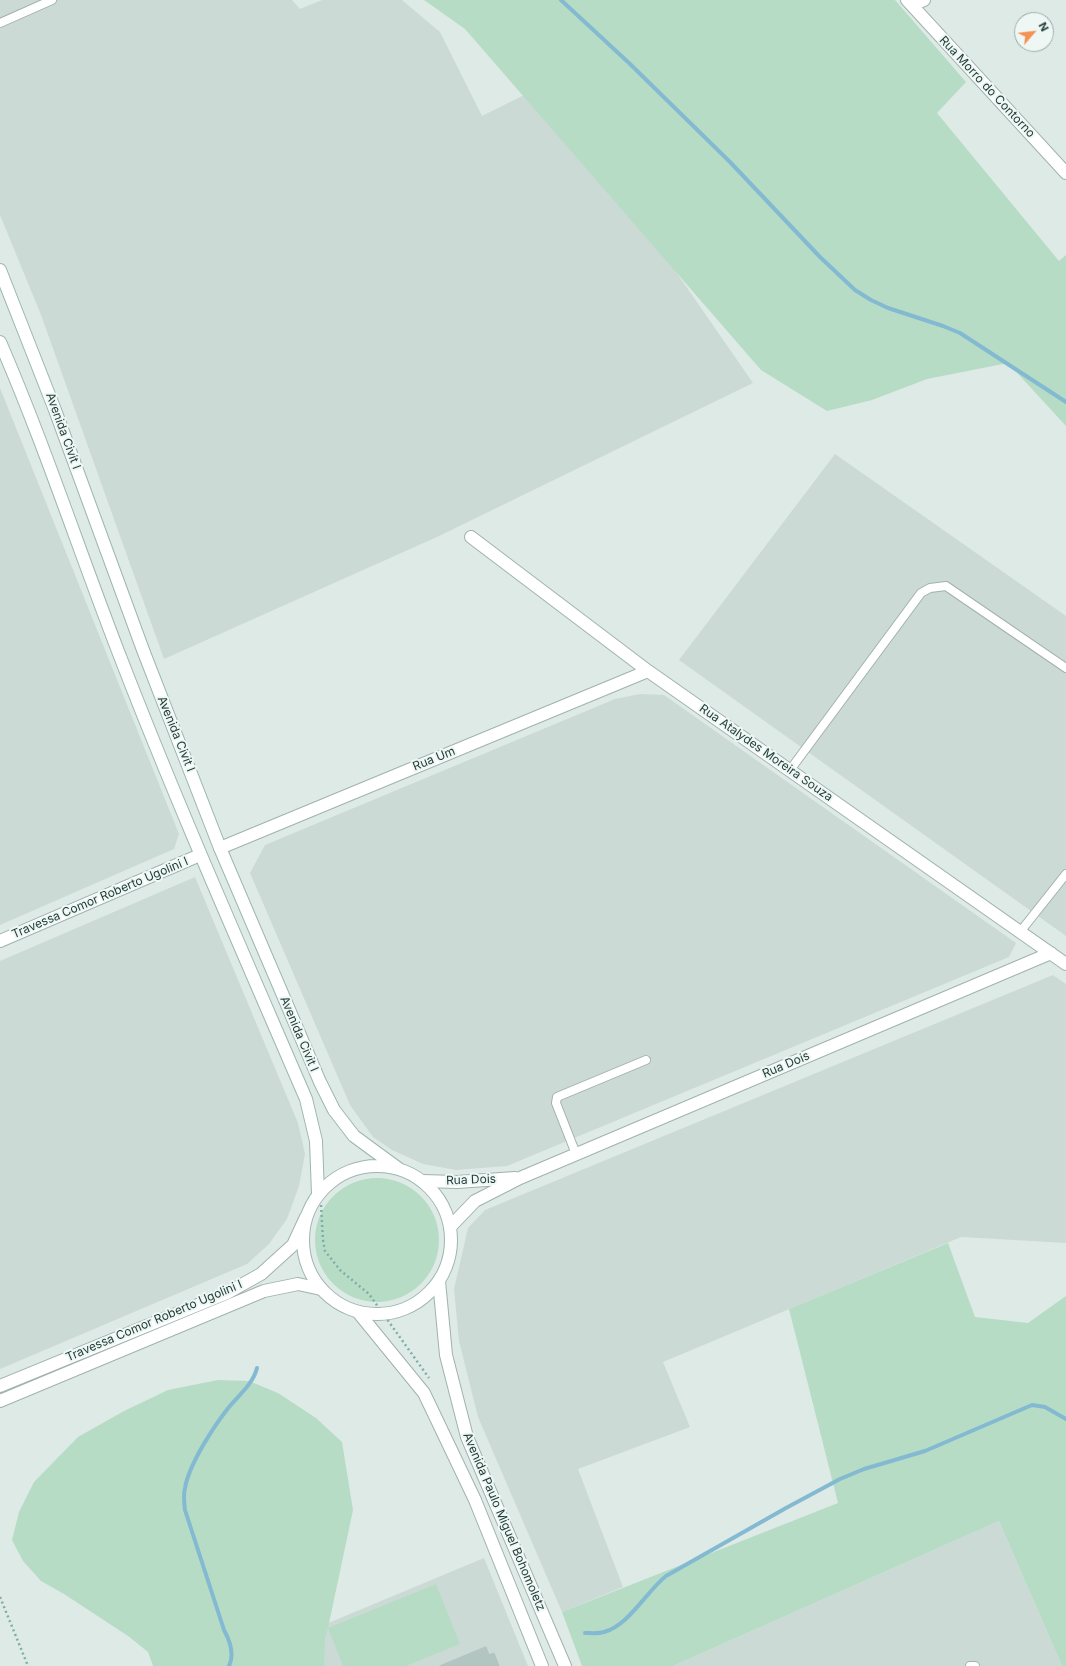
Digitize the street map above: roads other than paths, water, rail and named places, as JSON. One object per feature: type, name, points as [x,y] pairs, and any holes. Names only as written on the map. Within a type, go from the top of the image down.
[{"type":"street","points":[[910,3],[924,0]]},
{"type":"street","name":"Rua Morro do Contorno","points":[[910,3],[1066,173]]},
{"type":"street","name":"Avenida Civit I","points":[[0,270],[55,410],[143,650],[220,848],[320,1082],[334,1110],[354,1136],[399,1169]]},
{"type":"street","name":"Avenida Civit I","points":[[0,342],[20,388],[123,664],[200,855],[306,1099],[316,1141],[318,1194]]},
{"type":"street","name":"Rua Atalydes Moreira Souza","points":[[471,537],[648,670],[1066,964]]},
{"type":"street","name":"Rua Um","points":[[220,848],[648,670]]},
{"type":"street","name":"Travessa Comor Roberto Ugolini I","points":[[0,941],[200,855]]},
{"type":"street","name":"Rua Dois","points":[[450,1227],[475,1201],[520,1178],[1051,953]]},
{"type":"street","points":[[306,1217],[302,1236],[304,1254],[310,1273],[321,1288],[338,1303],[358,1312],[382,1314],[408,1307],[425,1296],[439,1281],[447,1264],[449,1255],[450,1227],[443,1206],[430,1188],[422,1181],[399,1169],[377,1165],[354,1168],[334,1178],[318,1194]]},
{"type":"street","name":"Rua Dois","points":[[422,1181],[457,1182],[520,1178]]},
{"type":"street","name":"Travessa Comor Roberto Ugolini I","points":[[0,1386],[227,1293],[261,1274],[292,1245],[318,1194]]},
{"type":"street","name":"Avenida Paulo Miguel Bohomoletz","points":[[439,1281],[446,1354],[467,1437],[565,1666]]},
{"type":"street","name":"Travessa Comor Roberto Ugolini I","points":[[0,1400],[264,1291],[298,1284],[321,1288]]},
{"type":"street","name":"Avenida Paulo Miguel Bohomoletz","points":[[358,1312],[424,1393],[475,1500],[542,1666]]},
{"type":"lane","points":[[0,23],[52,0]]},
{"type":"lane","points":[[790,770],[921,592],[930,588],[946,586],[1066,668]]},
{"type":"lane","points":[[1020,932],[1066,874]]},
{"type":"lane","points":[[576,1154],[556,1103],[557,1097],[646,1060]]},
{"type":"lane","points":[[970,1666],[975,1666]]},
{"type":"waterway","points":[[561,0],[629,63],[730,162],[820,257],[855,290],[888,308],[960,333],[1066,402]]},
{"type":"waterway","points":[[229,1666],[232,1657],[231,1648],[185,1510],[184,1493],[191,1468],[203,1446],[223,1415],[249,1384],[257,1368]]},
{"type":"waterway","points":[[585,1633],[602,1633],[613,1628],[621,1623],[666,1576],[840,1479],[864,1469],[925,1451],[1032,1405],[1045,1407],[1066,1419]]}]
